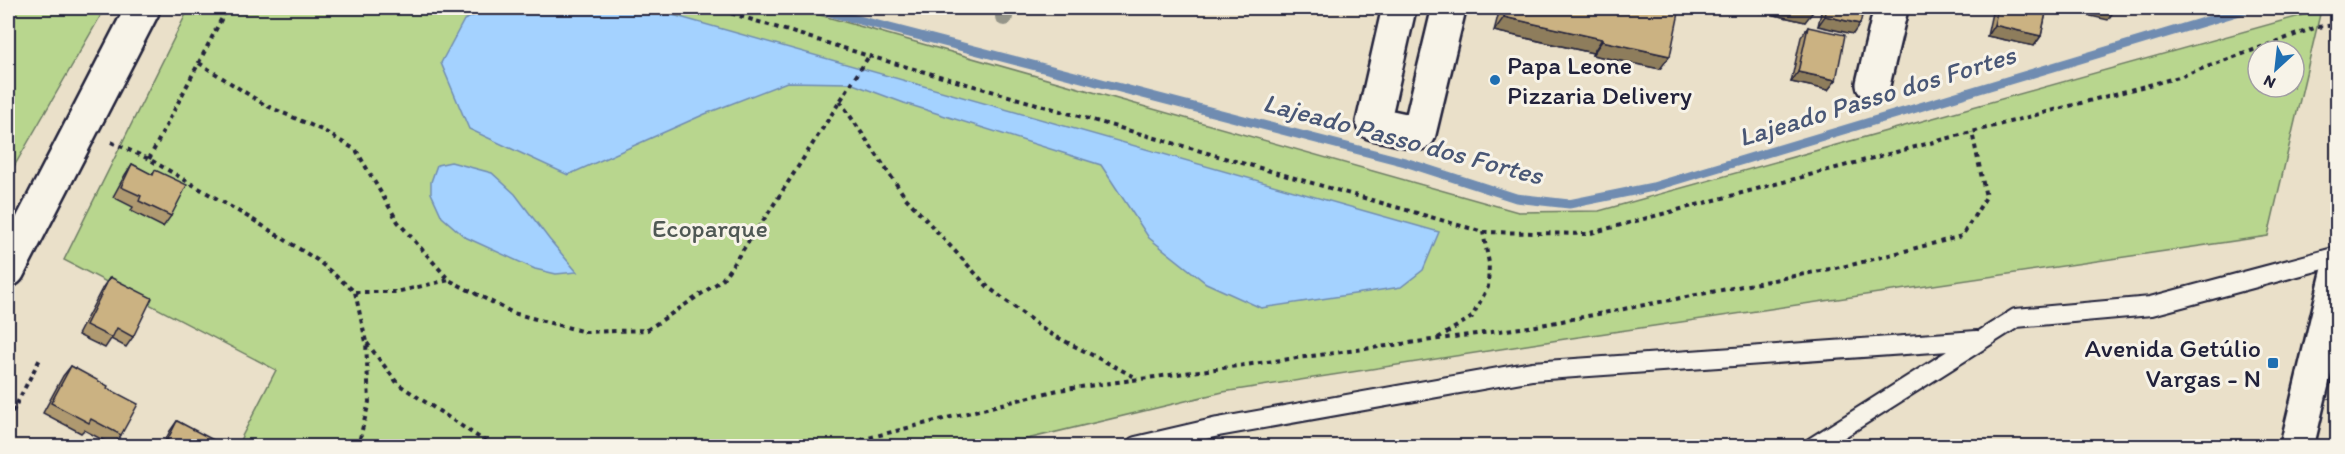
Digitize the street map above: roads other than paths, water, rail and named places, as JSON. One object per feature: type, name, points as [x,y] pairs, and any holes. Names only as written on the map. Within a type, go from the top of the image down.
[{"type":"street","points":[[8,270],[143,8]]},
{"type":"street","points":[[1399,8],[1373,123],[1419,133],[1449,8]]},
{"type":"street","points":[[1873,84],[1891,8]]},
{"type":"street","points":[[2303,445],[2337,274]]},
{"type":"lane","points":[[1814,447],[1977,340],[2016,318],[2151,306],[2337,256]]},
{"type":"lane","points":[[1136,447],[1218,427],[1532,371],[1977,340]]},
{"type":"water","points":[[491,8],[648,8],[1439,232],[1423,270],[1401,287],[1261,308],[1206,283],[1149,238],[1101,165],[904,103],[850,83],[787,82],[705,114],[568,175],[469,129],[441,63],[464,20]]},
{"type":"water","points":[[451,162],[492,173],[515,194],[577,272],[556,274],[535,269],[465,237],[442,217],[431,193],[431,182],[437,165]]},
{"type":"waterway","name":"Lajeado Passo dos Fortes","points":[[819,8],[1405,162],[1516,198],[1569,204],[1653,187],[2250,8]]},
{"type":"place","name":"Papa Leone Pizzaria Delivery","points":[[1495,80]]},
{"type":"place","name":"Avenida Getúlio Vargas - N","points":[[2273,363]]},
{"type":"park label","name":"Ecoparque","points":[[710,228]]}]
